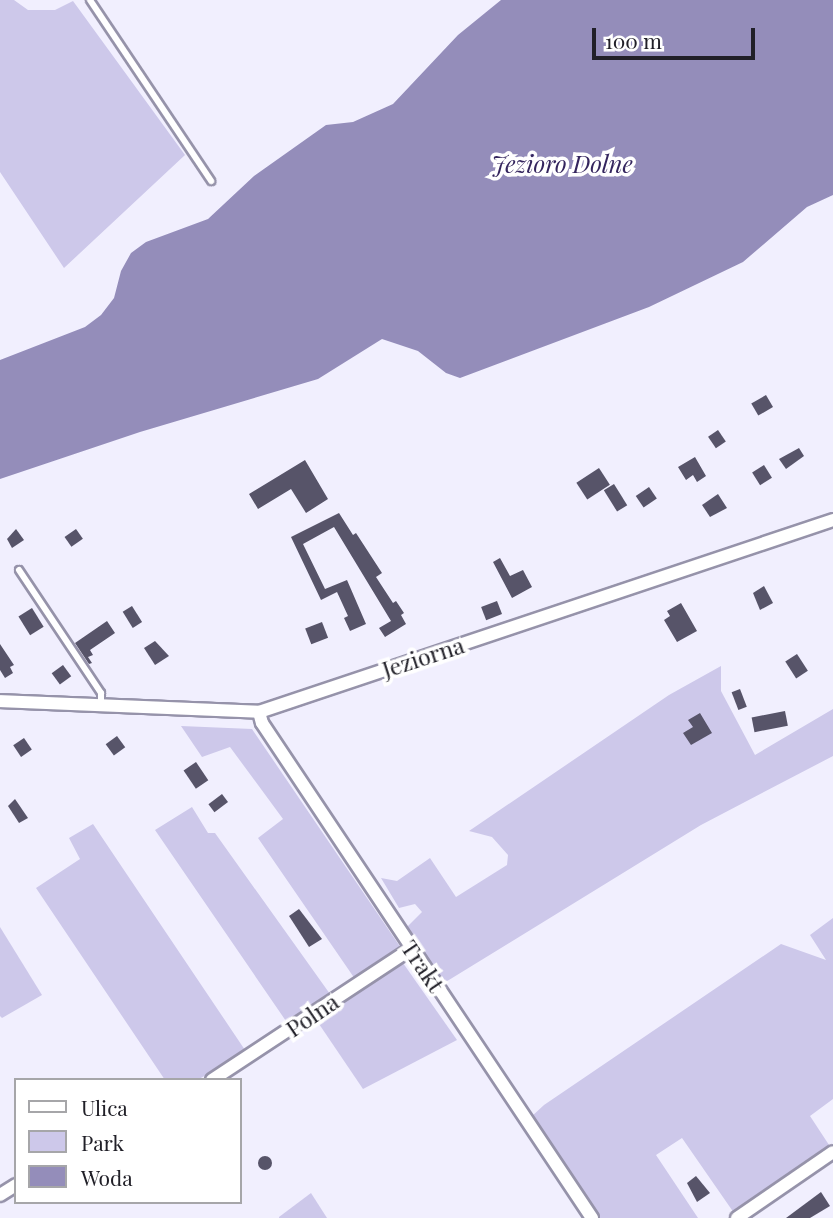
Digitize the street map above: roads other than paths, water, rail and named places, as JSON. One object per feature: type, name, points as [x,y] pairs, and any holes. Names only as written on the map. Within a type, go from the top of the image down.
[{"type":"street","name":"Jeziorna","points":[[0,701],[259,712],[833,520]]},
{"type":"street","name":"Trakt","points":[[259,712],[262,723],[592,1218]]},
{"type":"street","name":"Polna","points":[[215,1078],[411,949]]},
{"type":"street","points":[[740,1217],[833,1152]]},
{"type":"lane","points":[[90,0],[211,181]]},
{"type":"lane","points":[[19,570],[101,693],[101,705]]},
{"type":"water","name":"Jezioro Dolne","points":[[501,0],[833,0],[833,195],[807,207],[743,262],[649,307],[460,378],[446,373],[418,351],[382,339],[318,379],[140,432],[0,479],[0,360],[85,327],[101,315],[114,298],[121,271],[131,253],[146,242],[208,219],[254,176],[326,125],[353,122],[393,104],[458,35]]}]
